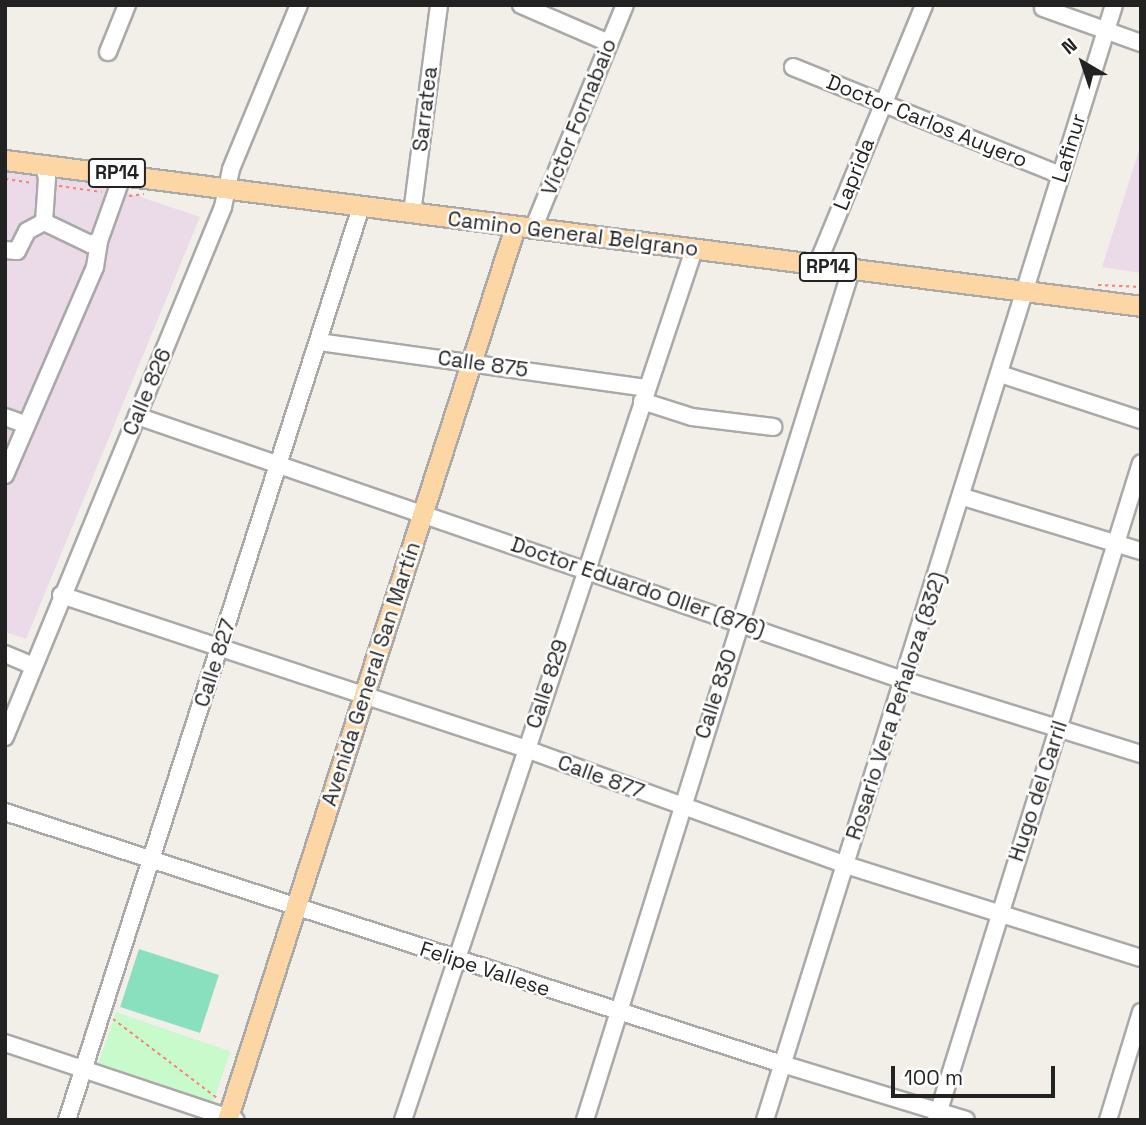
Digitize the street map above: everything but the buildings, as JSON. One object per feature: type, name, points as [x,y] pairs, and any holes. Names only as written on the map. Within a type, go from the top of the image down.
[{"type":"main road","name":"Camino General Belgrano","points":[[5,160],[1141,306]]},
{"type":"main road","name":"Avenida General San Martín","points":[[225,1112],[296,908],[471,362],[524,228]]},
{"type":"street","points":[[108,52],[127,5]]},
{"type":"street","name":"Calle 826","points":[[7,726],[138,415],[229,188],[231,169],[299,5]]},
{"type":"street","name":"Sarratea","points":[[412,213],[439,5]]},
{"type":"street","points":[[520,5],[609,43]]},
{"type":"street","name":"Víctor Fornabaio","points":[[524,228],[625,5]]},
{"type":"street","name":"Laprida","points":[[817,265],[924,5]]},
{"type":"street","name":"Lafinur","points":[[1025,291],[1114,5]]},
{"type":"street","points":[[1043,8],[1141,43]]},
{"type":"street","name":"Doctor Carlos Auyero","points":[[793,67],[1060,175]]},
{"type":"street","points":[[43,164],[47,178],[44,222]]},
{"type":"street","points":[[5,475],[95,267],[99,242],[123,174]]},
{"type":"street","name":"Calle 827","points":[[67,1120],[361,206]]},
{"type":"street","points":[[44,222],[90,244],[99,242]]},
{"type":"street","points":[[5,250],[17,251],[27,230],[44,222]]},
{"type":"street","name":"Calle 829","points":[[403,1120],[585,567],[694,250]]},
{"type":"street","name":"Calle 830","points":[[585,1120],[680,806],[851,270]]},
{"type":"street","name":"Rosario Vera Peñaloza (832)","points":[[765,1120],[963,497],[1025,291]]},
{"type":"street","name":"Calle 875","points":[[319,342],[471,362],[644,395],[692,417],[773,428]]},
{"type":"street","points":[[1000,374],[1141,421]]},
{"type":"street","name":"Doctor Eduardo Oller (876)","points":[[138,415],[277,465],[585,567],[903,680],[1141,754]]},
{"type":"street","points":[[5,416],[27,425]]},
{"type":"street","name":"Hugo del Carril","points":[[937,1115],[1141,463]]},
{"type":"street","points":[[963,497],[1141,551]]},
{"type":"street","name":"Calle 877","points":[[61,595],[526,749],[846,865],[1141,958]]},
{"type":"street","points":[[5,654],[33,666]]},
{"type":"street","name":"Felipe Vallese","points":[[5,812],[937,1115],[966,1120]]},
{"type":"street","points":[[1108,1120],[1141,1012]]},
{"type":"street","points":[[5,1043],[225,1112]]},
{"type":"path","points":[[114,1011],[111,1018],[225,1112]]},
{"type":"path","points":[[223,1093],[225,1112]]},
{"type":"shaded area","points":[[1141,144],[1141,273],[1102,267]]},
{"type":"shaded area","points":[[5,160],[43,164],[200,217],[26,639],[5,632]]},
{"type":"green space","points":[[139,949],[219,975],[200,1033],[120,1007]]},
{"type":"green space","points":[[116,1012],[230,1051],[213,1103],[98,1064]]}]
